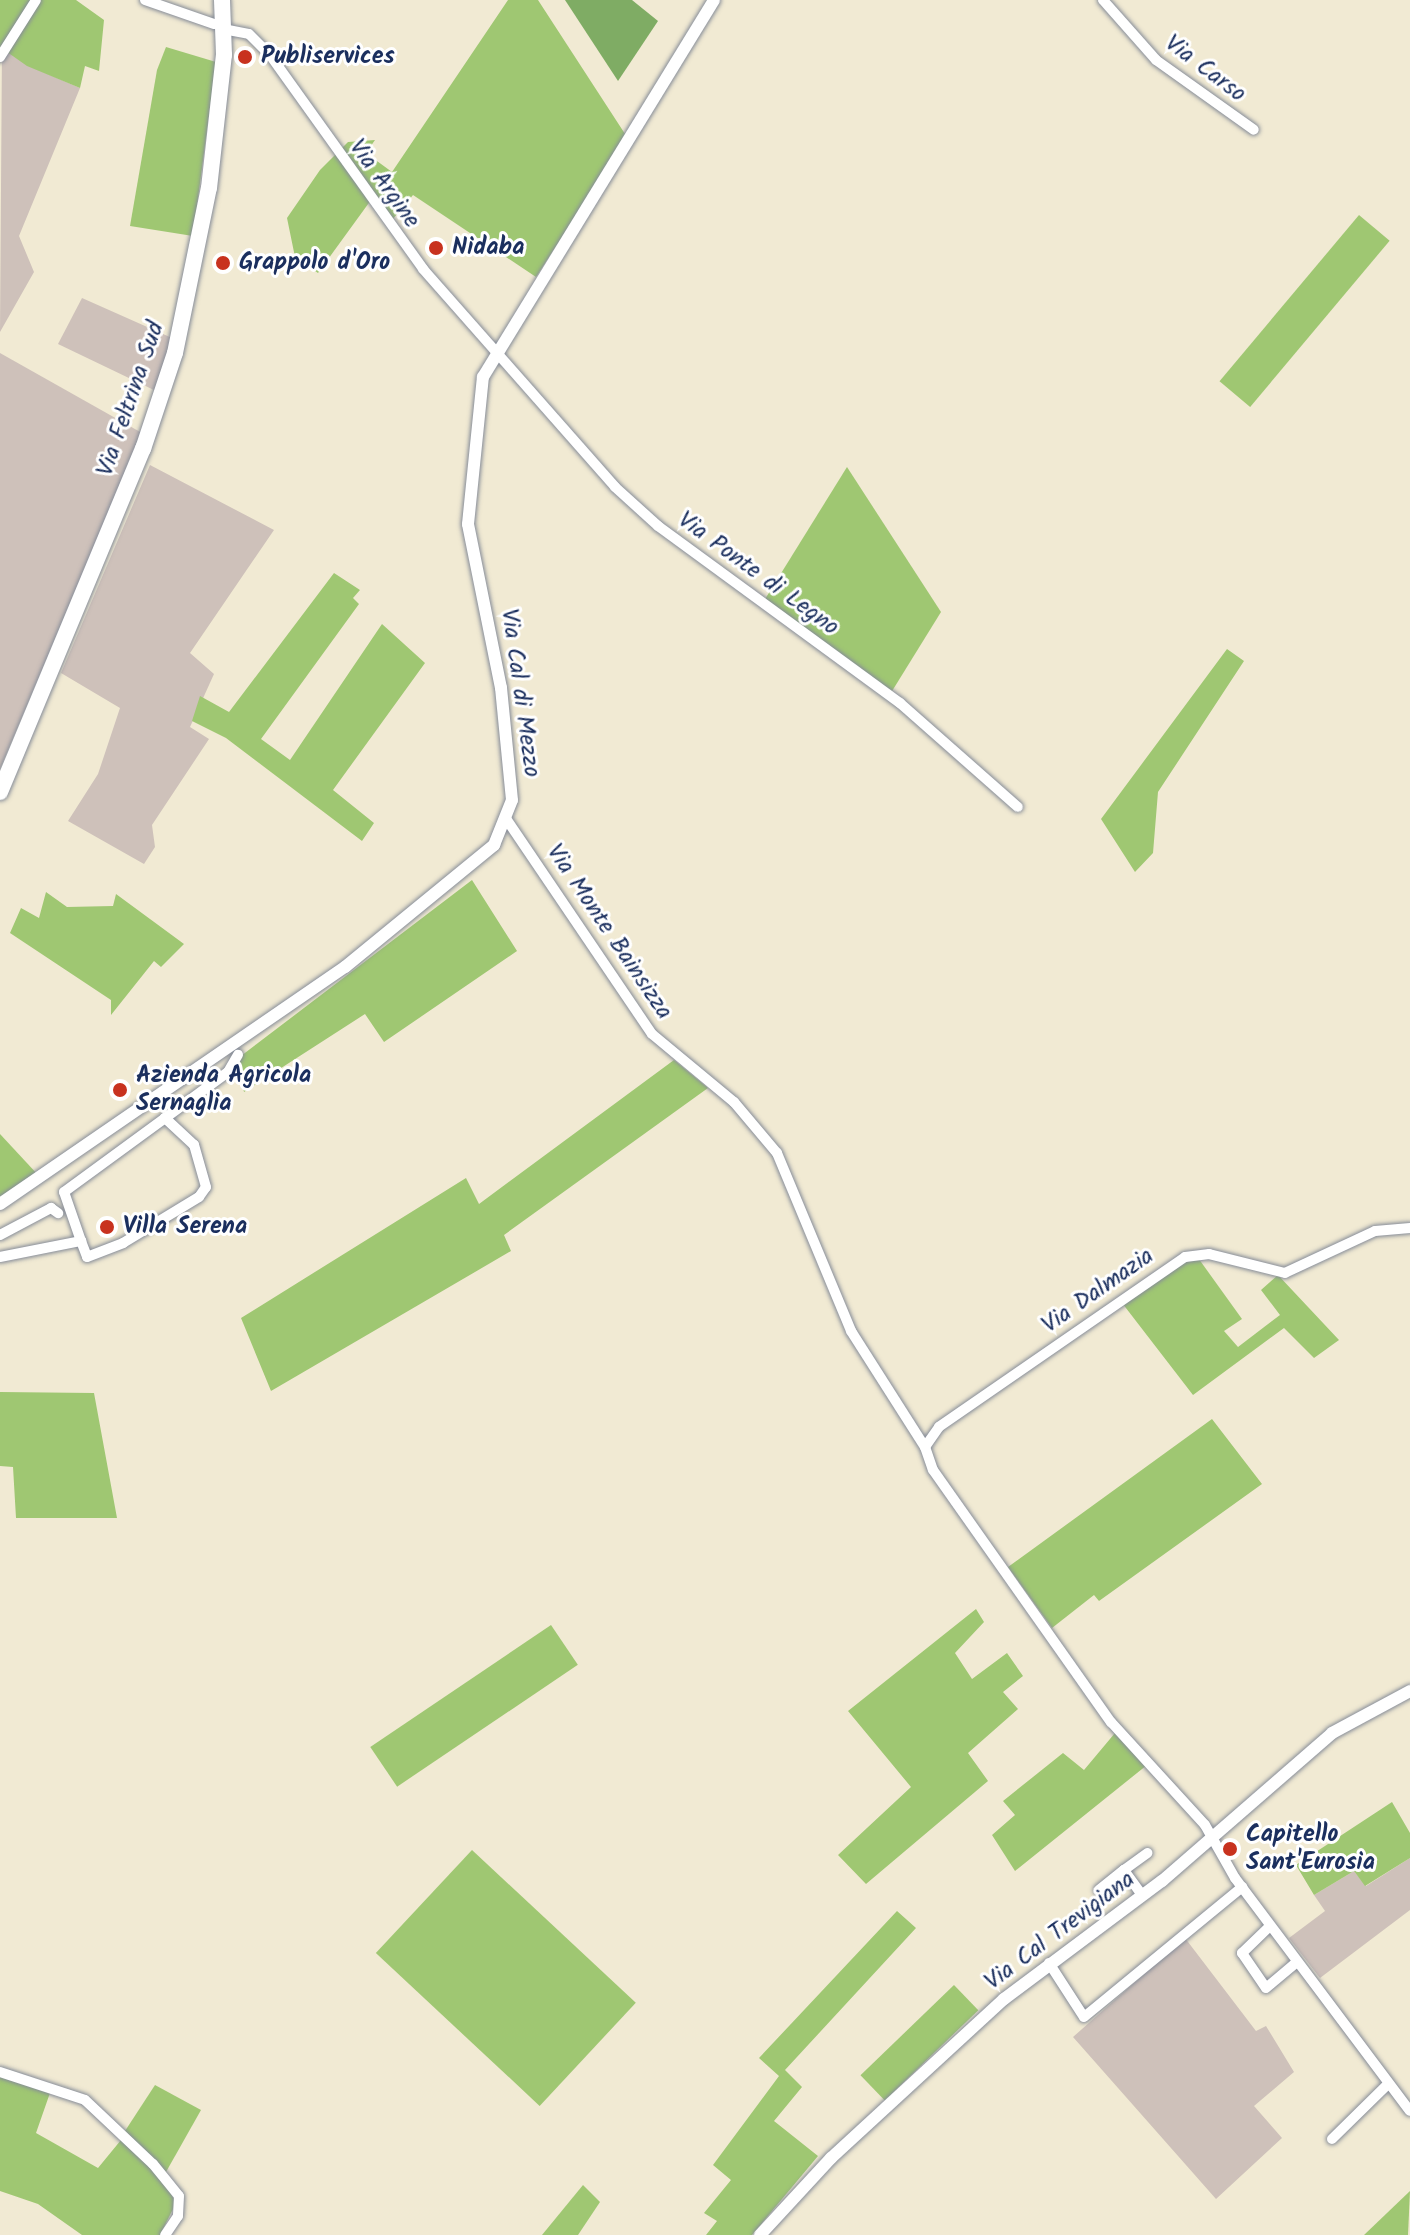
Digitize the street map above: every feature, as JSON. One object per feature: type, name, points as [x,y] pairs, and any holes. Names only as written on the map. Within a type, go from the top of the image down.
[{"type":"main road","name":"Via Feltrina Sud","points":[[0,792],[143,449],[175,353],[209,188],[222,0]]},
{"type":"street","points":[[0,57],[36,0]]},
{"type":"street","points":[[145,0],[218,26]]},
{"type":"street","name":"Via Cal di Mezzo","points":[[0,1204],[345,967],[494,845],[507,820],[512,800],[501,688],[468,524],[483,377],[714,0]]},
{"type":"street","name":"Via Carso","points":[[1103,0],[1156,60],[1254,130]]},
{"type":"street","name":"Via Argine","points":[[218,26],[249,34],[279,67],[423,269],[497,351]]},
{"type":"street","name":"Via Ponte di Legno","points":[[497,351],[587,457],[658,526],[900,703],[1018,807]]},
{"type":"street","name":"Via Monte Bainsizza","points":[[507,820],[652,1034],[734,1102],[782,1163],[851,1331],[925,1447]]},
{"type":"street","points":[[165,1118],[194,1145],[206,1187],[199,1197],[123,1243],[87,1257],[64,1192],[165,1118],[228,1072],[238,1055]]},
{"type":"street","points":[[0,1235],[69,1207]]},
{"type":"street","name":"Via Dalmazia","points":[[925,1447],[939,1427],[1185,1257],[1209,1254],[1285,1273],[1375,1231],[1410,1228]]},
{"type":"street","points":[[0,1257],[81,1241]]},
{"type":"street","points":[[925,1447],[933,1470],[1111,1722],[1212,1839],[1296,1963],[1410,2111]]},
{"type":"street","name":"Via Cal Trevigiana","points":[[760,2235],[905,2087],[1049,1963],[1212,1839],[1332,1733],[1410,1691]]},
{"type":"street","points":[[1099,1890],[1147,1853]]},
{"type":"street","points":[[1124,1870],[1142,1895]]},
{"type":"street","points":[[1049,1963],[1084,2017],[1242,1887]]},
{"type":"street","points":[[1270,1926],[1242,1953],[1266,1988],[1296,1963]]},
{"type":"street","points":[[0,2072],[85,2100],[173,2184],[181,2207],[165,2235]]},
{"type":"street","points":[[1332,2139],[1388,2084]]},
{"type":"shaded area","points":[[2,44],[27,65],[80,88],[19,236],[34,272],[0,332]]},
{"type":"shaded area","points":[[82,298],[172,338],[156,391],[58,344]]},
{"type":"shaded area","points":[[0,353],[142,433],[0,769]]},
{"type":"shaded area","points":[[150,465],[274,530],[190,653],[214,674],[190,727],[209,739],[152,825],[155,847],[144,864],[68,821],[98,774],[120,708],[61,673]]},
{"type":"shaded area","points":[[1410,1858],[1410,1910],[1320,1978],[1289,1938],[1325,1911],[1314,1895],[1354,1871],[1366,1886]]},
{"type":"shaded area","points":[[1185,1938],[1256,2031],[1266,2026],[1294,2072],[1254,2106],[1282,2138],[1216,2199],[1073,2037]]},
{"type":"green space","points":[[0,0],[76,0],[104,20],[99,71],[85,66],[80,88],[27,66],[0,47]]},
{"type":"green space","points":[[508,0],[538,0],[627,137],[536,277],[413,195],[387,226],[371,200],[318,273],[295,257],[287,218],[320,170],[348,142],[375,140],[366,153],[392,172]]},
{"type":"green space","points":[[565,0],[632,0],[658,21],[618,81]]},
{"type":"green space","points":[[166,47],[216,62],[193,236],[130,226],[157,70]]},
{"type":"green space","points":[[1359,215],[1390,241],[1250,407],[1220,381]]},
{"type":"green space","points":[[847,467],[941,612],[889,696],[762,604]]},
{"type":"green space","points":[[334,573],[360,590],[353,598],[359,604],[261,739],[290,760],[382,624],[425,663],[333,790],[374,823],[362,841],[226,738],[192,721],[200,696],[229,712]]},
{"type":"green space","points":[[1227,649],[1244,661],[1158,792],[1153,853],[1135,872],[1101,819]]},
{"type":"green space","points":[[472,880],[517,951],[384,1042],[365,1014],[244,1092],[237,1059]]},
{"type":"green space","points":[[46,892],[67,907],[113,906],[116,894],[184,944],[161,967],[154,961],[111,1015],[111,1000],[10,933],[21,908],[39,918]]},
{"type":"green space","points":[[674,1060],[708,1088],[504,1235],[511,1251],[271,1391],[241,1318],[466,1178],[479,1204]]},
{"type":"green space","points":[[0,1134],[39,1176],[0,1201]]},
{"type":"green space","points":[[1196,1255],[1242,1319],[1224,1331],[1238,1347],[1280,1315],[1261,1290],[1278,1275],[1339,1340],[1314,1358],[1284,1328],[1193,1395],[1119,1299]]},
{"type":"green space","points":[[0,1392],[94,1393],[117,1518],[16,1518],[13,1467],[0,1466]]},
{"type":"green space","points":[[1212,1419],[1262,1484],[1099,1601],[1094,1595],[1052,1628],[1008,1567]]},
{"type":"green space","points":[[976,1609],[984,1622],[955,1653],[972,1679],[1007,1653],[1023,1676],[1003,1692],[1018,1709],[968,1753],[988,1781],[866,1884],[838,1855],[911,1787],[848,1711]]},
{"type":"green space","points":[[551,1625],[578,1665],[397,1787],[370,1747]]},
{"type":"green space","points":[[1115,1733],[1147,1765],[1015,1871],[992,1835],[1015,1815],[1003,1801],[1063,1753],[1084,1770]]},
{"type":"green space","points":[[1392,1802],[1410,1833],[1410,1858],[1365,1886],[1354,1871],[1314,1895],[1296,1865]]},
{"type":"green space","points":[[472,1850],[636,2003],[540,2106],[376,1953]]},
{"type":"green space","points":[[897,1911],[916,1928],[785,2070],[802,2087],[774,2121],[818,2156],[752,2235],[706,2235],[717,2221],[704,2213],[731,2180],[713,2165],[779,2076],[759,2058]]},
{"type":"green space","points":[[954,1985],[978,2010],[885,2100],[860,2075]]},
{"type":"green space","points":[[0,2076],[51,2090],[36,2133],[98,2168],[121,2140],[164,2181],[176,2203],[160,2235],[82,2235],[38,2204],[0,2191]]},
{"type":"green space","points":[[155,2085],[201,2110],[166,2172],[125,2131]]},
{"type":"green space","points":[[583,2185],[600,2202],[578,2235],[542,2235]]},
{"type":"green space","points":[[1410,2191],[1408,2235],[1364,2235]]},
{"type":"place","name":"Publiservices","points":[[245,57]]},
{"type":"place","name":"Nidaba","points":[[436,248]]},
{"type":"place","name":"Grappolo d'Oro","points":[[223,263]]},
{"type":"place","name":"Azienda Agricola Sernaglia","points":[[120,1090]]},
{"type":"place","name":"Villa Serena","points":[[107,1227]]},
{"type":"place","name":"Capitello Sant'Eurosia","points":[[1230,1849]]}]
